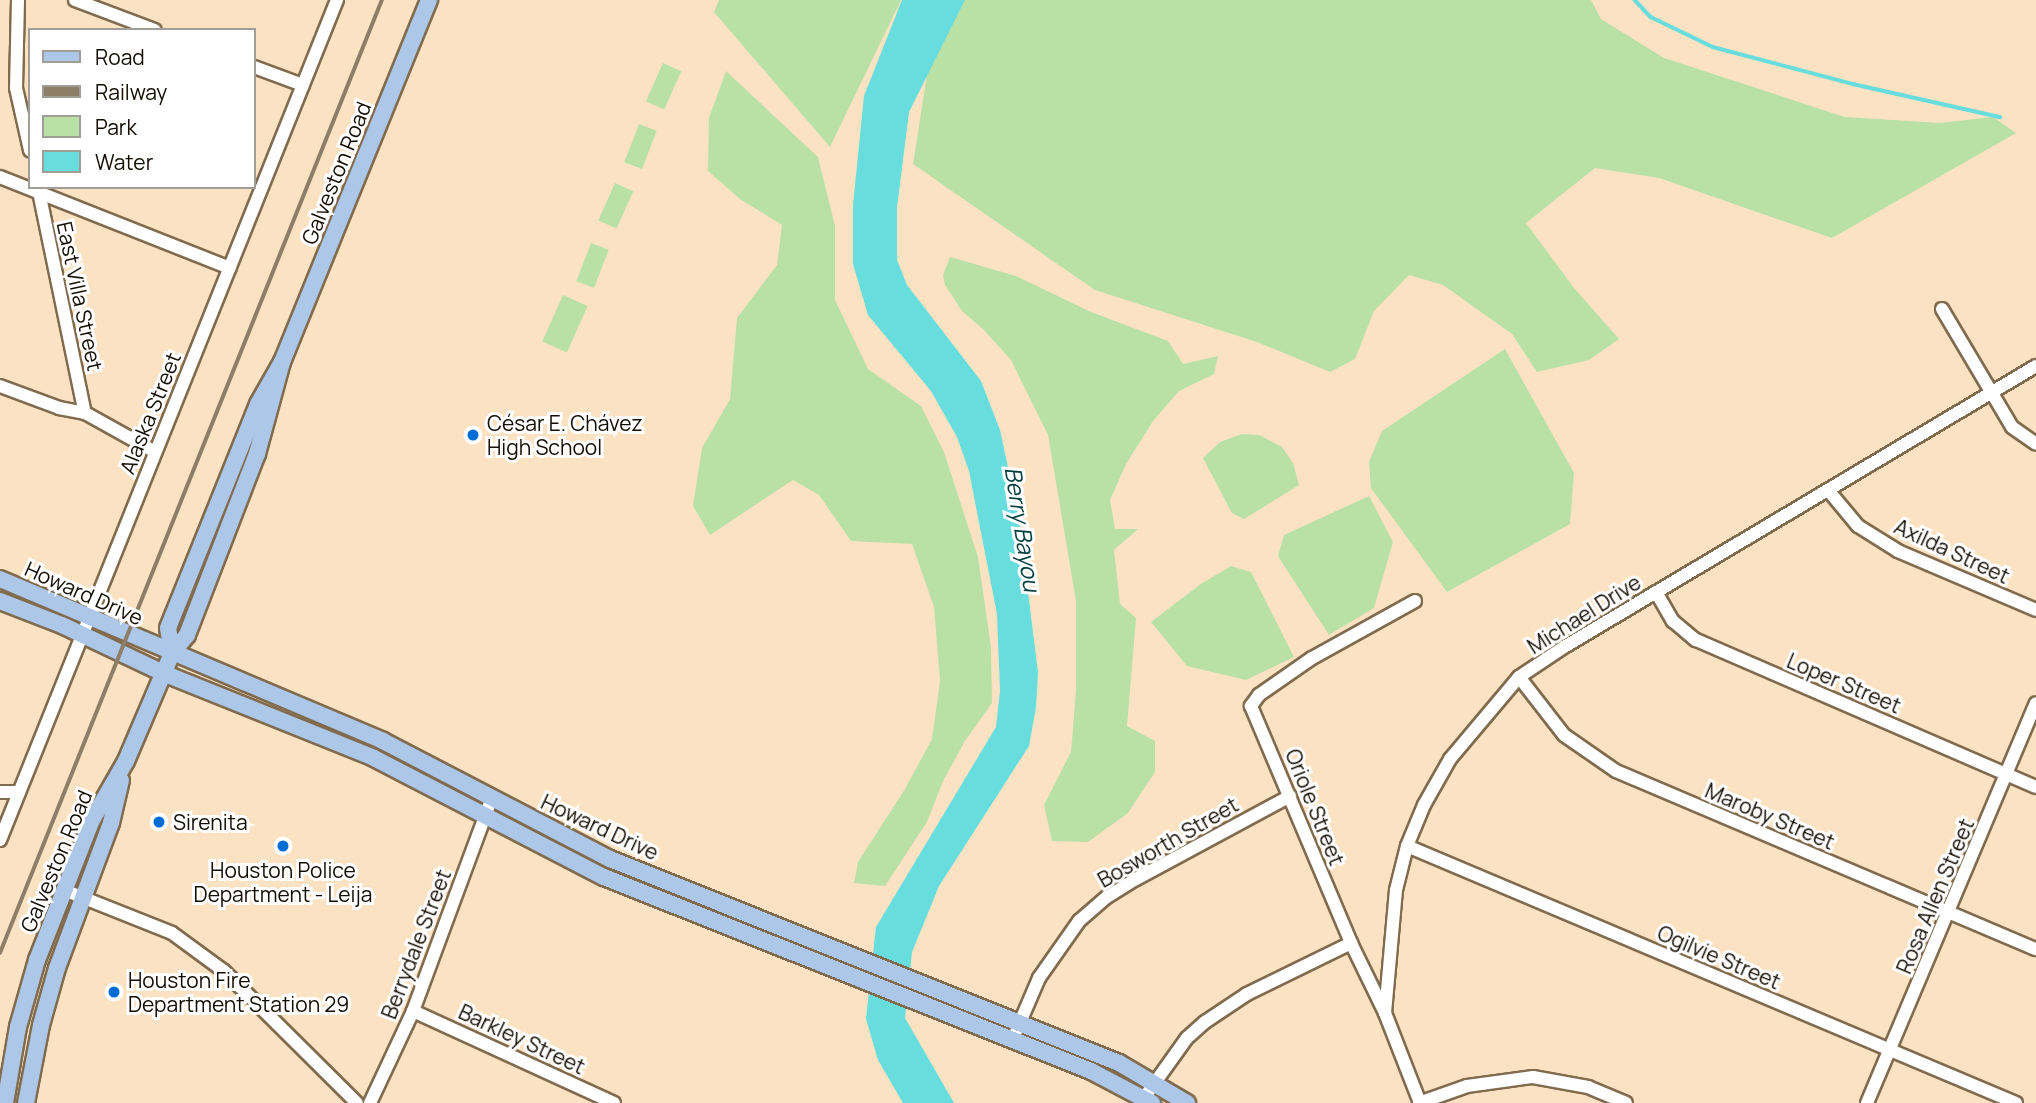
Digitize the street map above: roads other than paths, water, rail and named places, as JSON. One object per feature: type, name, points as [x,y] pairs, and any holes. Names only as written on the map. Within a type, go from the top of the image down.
[{"type":"main road","name":"Galveston Road","points":[[172,653],[168,628],[258,404],[282,362],[429,0]]},
{"type":"main road","name":"Galveston Road","points":[[5,1103],[18,1027],[37,960],[92,820],[126,761],[172,653],[187,635],[249,476],[271,410],[282,362]]},
{"type":"main road","points":[[232,470],[249,476]]},
{"type":"main road","name":"Howard Drive","points":[[0,579],[437,766],[610,859],[1020,1023],[1155,1082],[1187,1103]]},
{"type":"main road","name":"Howard Drive","points":[[0,601],[163,673],[394,768],[604,877],[1091,1071],[1148,1100]]},
{"type":"main road","points":[[344,746],[351,728]]},
{"type":"main road","name":"Galveston Road","points":[[29,1103],[35,1058],[57,968],[111,823],[126,761]]},
{"type":"main road","points":[[604,877],[610,859]]},
{"type":"main road","points":[[751,936],[760,917]]},
{"type":"main road","points":[[37,960],[57,968]]},
{"type":"street","points":[[18,0],[16,88],[28,141]]},
{"type":"street","points":[[75,0],[150,28]]},
{"type":"street","name":"Alaska Street","points":[[0,841],[337,0]]},
{"type":"street","points":[[256,67],[303,85]]},
{"type":"street","points":[[0,177],[28,186]]},
{"type":"street","points":[[39,189],[230,268]]},
{"type":"street","name":"East Villa Street","points":[[39,189],[85,413]]},
{"type":"street","points":[[1942,309],[2012,427],[2036,444]]},
{"type":"street","name":"Michael Drive","points":[[1385,1013],[1396,890],[1407,846],[1424,805],[1450,759],[1519,677],[1656,592],[2036,366]]},
{"type":"street","points":[[0,386],[59,408],[85,413],[155,453]]},
{"type":"street","name":"Axilda Street","points":[[1828,490],[1857,526],[1898,551],[2036,610]]},
{"type":"street","name":"Loper Street","points":[[1656,592],[1673,621],[1696,640],[2036,787]]},
{"type":"street","name":"Oriole Street","points":[[1415,600],[1312,658],[1259,695],[1251,706],[1351,943],[1385,1013],[1420,1103]]},
{"type":"street","name":"Maroby Street","points":[[1519,677],[1564,735],[1616,771],[2036,949]]},
{"type":"street","name":"Rosa Allen Street","points":[[1867,1103],[2036,703]]},
{"type":"street","points":[[0,792],[19,792]]},
{"type":"street","name":"Bosworth Street","points":[[1012,1041],[1040,978],[1079,921],[1107,897],[1290,796]]},
{"type":"street","name":"Berrydale Street","points":[[370,1103],[413,1011],[492,797]]},
{"type":"street","name":"Ogilvie Street","points":[[1407,846],[2016,1103]]},
{"type":"street","points":[[64,890],[172,933],[224,971],[357,1103]]},
{"type":"street","points":[[1148,1100],[1155,1082],[1187,1038],[1205,1022],[1247,994],[1351,943]]},
{"type":"street","name":"Barkley Street","points":[[413,1011],[614,1103]]},
{"type":"street","points":[[1420,1103],[1467,1086],[1533,1077],[1588,1087],[1626,1103]]},
{"type":"water","points":[[902,0],[965,0],[909,112],[897,207],[897,260],[907,285],[981,381],[1000,430],[1019,519],[1038,673],[1036,707],[1029,746],[939,886],[912,952],[905,1018],[954,1103],[903,1103],[878,1060],[866,1019],[876,927],[996,727],[1000,691],[997,614],[969,471],[957,437],[931,391],[868,315],[853,264],[853,205],[864,96]]},
{"type":"waterway","points":[[1635,0],[1651,17],[1713,47],[1853,84],[2000,117]]},
{"type":"railway","points":[[0,953],[382,0]]},
{"type":"place","name":"César E. Chávez High School","points":[[473,435]]},
{"type":"place","name":"Sirenita","points":[[159,822]]},
{"type":"place","name":"Houston Police Department - Leija","points":[[283,846]]},
{"type":"place","name":"Houston Fire Department Station 29","points":[[114,992]]},
{"type":"water label","name":"Berry Bayou","points":[[1023,529]]}]
